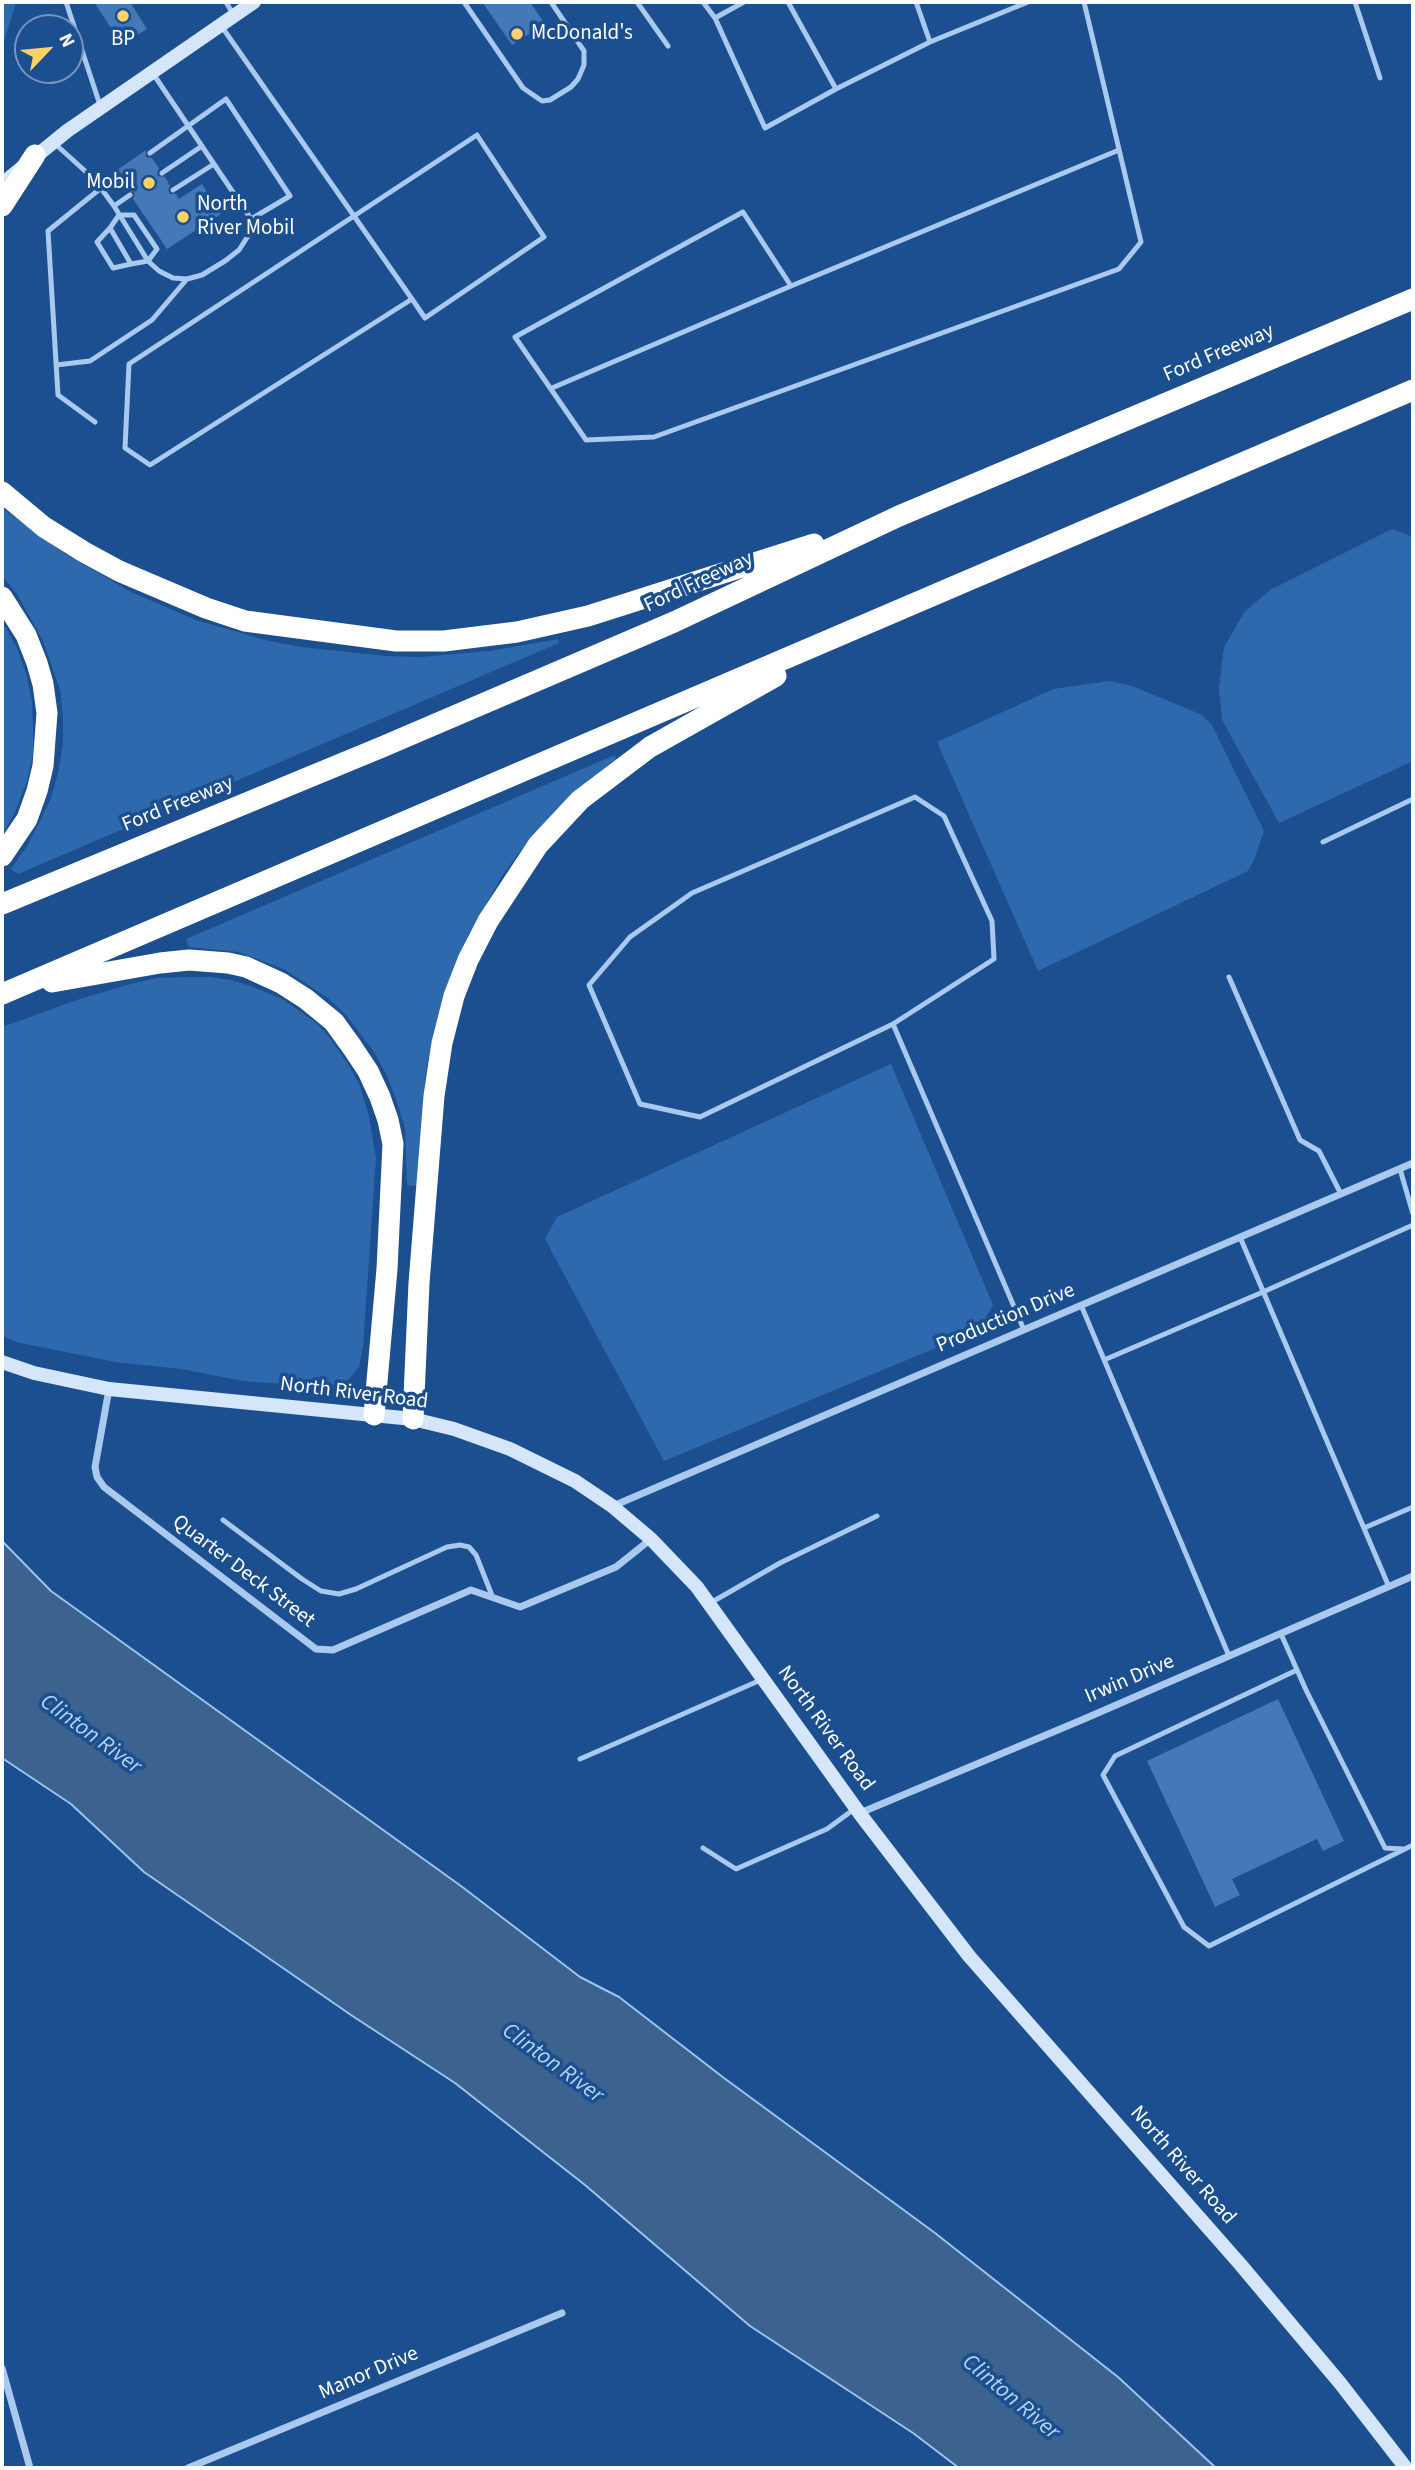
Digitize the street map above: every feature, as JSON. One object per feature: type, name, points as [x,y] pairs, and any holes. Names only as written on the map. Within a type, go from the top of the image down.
[{"type":"highway","points":[[2,206],[35,155]]},
{"type":"highway","name":"Ford Freeway","points":[[2,904],[382,747],[674,622],[899,516],[1413,299]]},
{"type":"highway","points":[[7,992],[1413,390]]},
{"type":"highway","points":[[2,492],[44,527],[84,552],[130,576],[206,608],[245,621],[396,641],[444,641],[517,632],[588,617],[899,516]]},
{"type":"highway","points":[[2,597],[26,635],[37,663],[47,713],[43,766],[37,791],[27,819],[2,856]]},
{"type":"highway","points":[[413,1419],[419,1283],[434,1096],[442,1044],[454,996],[488,921],[538,845],[580,800],[650,747],[876,620]]},
{"type":"highway","points":[[7,992],[160,963],[189,960],[228,963],[246,967],[281,983],[334,1022],[368,1071],[388,1120],[393,1144],[387,1269],[374,1415]]},
{"type":"street","points":[[2,184],[52,142],[254,2]]},
{"type":"street","name":"Production Drive","points":[[612,1506],[1413,1163]]},
{"type":"street","name":"North River Road","points":[[2,1362],[34,1373],[109,1389],[413,1419],[454,1429],[522,1454],[575,1481],[612,1506],[674,1561],[709,1604],[858,1811],[969,1956],[1240,2264],[1340,2383],[1406,2468]]},
{"type":"street","name":"Quarter Deck Street","points":[[109,1389],[95,1467],[104,1488],[317,1649],[333,1650],[471,1590],[520,1607],[616,1567],[651,1539]]},
{"type":"street","name":"Irwin Drive","points":[[858,1811],[1230,1656],[1413,1576]]},
{"type":"street","name":"Manor Drive","points":[[188,2468],[562,2313]]},
{"type":"street","points":[[2,2368],[30,2468]]},
{"type":"lane","points":[[66,2],[101,107]]},
{"type":"lane","points":[[226,2],[234,16]]},
{"type":"lane","points":[[464,2],[523,88],[542,101],[550,100],[571,88],[584,65],[584,51],[551,2]]},
{"type":"lane","points":[[637,2],[668,46]]},
{"type":"lane","points":[[703,2],[715,19],[765,128],[930,42],[1028,2]]},
{"type":"lane","points":[[715,19],[744,2]]},
{"type":"lane","points":[[788,2],[836,89]]},
{"type":"lane","points":[[916,2],[930,42]]},
{"type":"lane","points":[[1007,2],[1009,9]]},
{"type":"lane","points":[[791,286],[743,212],[515,337],[586,440],[654,437],[1119,270],[1141,242],[1084,2]]},
{"type":"lane","points":[[1355,2],[1380,78]]},
{"type":"lane","points":[[220,25],[354,216],[412,299],[425,318],[544,237],[477,135],[354,216],[129,364],[125,448],[150,465],[412,299]]},
{"type":"lane","points":[[52,142],[95,180],[148,261],[159,271],[173,278],[187,279],[202,275],[239,250],[248,236],[251,219],[152,72]]},
{"type":"lane","points":[[149,153],[226,99],[290,196],[251,219]]},
{"type":"lane","points":[[162,173],[202,146]]},
{"type":"lane","points":[[552,388],[1119,150]]},
{"type":"lane","points":[[173,190],[214,164]]},
{"type":"lane","points":[[95,422],[58,395],[48,231],[117,175]]},
{"type":"lane","points":[[114,206],[130,195]]},
{"type":"lane","points":[[119,215],[134,215],[141,211]]},
{"type":"lane","points":[[119,215],[97,243],[113,268],[148,261],[157,249],[134,215]]},
{"type":"lane","points":[[110,228],[131,264]]},
{"type":"lane","points":[[56,365],[90,361],[121,341],[152,320],[187,279]]},
{"type":"lane","points":[[915,797],[944,816],[992,921],[994,960],[893,1024],[700,1117],[640,1104],[589,985],[630,937],[692,893],[915,797]]},
{"type":"lane","points":[[1323,842],[1413,799]]},
{"type":"lane","points":[[1229,977],[1300,1140],[1318,1151],[1342,1194]]},
{"type":"lane","points":[[893,1024],[1024,1330]]},
{"type":"lane","points":[[1400,1169],[1413,1214]]},
{"type":"lane","points":[[1104,1360],[1413,1225]]},
{"type":"lane","points":[[1240,1237],[1389,1587]]},
{"type":"lane","points":[[1081,1305],[1230,1656]]},
{"type":"lane","points":[[1364,1528],[1413,1507]]},
{"type":"lane","points":[[709,1604],[780,1563],[877,1516]]},
{"type":"lane","points":[[223,1520],[302,1579],[321,1591],[339,1594],[356,1589],[447,1546],[469,1547],[493,1598]]},
{"type":"lane","points":[[1281,1634],[1385,1848],[1404,1849]]},
{"type":"lane","points":[[1297,1670],[1115,1756],[1103,1774],[1184,1927],[1209,1946],[1413,1845]]},
{"type":"lane","points":[[580,1759],[763,1679]]},
{"type":"lane","points":[[703,1847],[736,1869],[827,1829],[858,1811]]},
{"type":"shaded area","points":[[2,2],[16,2],[2,48]]},
{"type":"shaded area","points":[[2,508],[64,553],[131,592],[196,620],[265,640],[300,647],[420,657],[490,651],[558,639],[559,643],[18,874],[11,869],[27,846],[51,798],[63,744],[63,716],[60,690],[43,641],[17,594],[2,576]]},
{"type":"shaded area","points":[[1392,529],[1413,537],[1413,761],[1279,823],[1222,720],[1219,688],[1224,647],[1245,611],[1270,590]]},
{"type":"shaded area","points":[[2,621],[17,648],[26,673],[32,701],[33,754],[27,781],[2,836]]},
{"type":"shaded area","points":[[1110,681],[1132,686],[1202,715],[1212,725],[1264,831],[1248,871],[1038,971],[937,742],[1053,689]]},
{"type":"shaded area","points":[[615,755],[616,759],[558,808],[518,854],[502,876],[469,934],[433,1035],[425,1079],[417,1186],[407,1185],[405,1128],[397,1102],[374,1052],[346,1015],[328,998],[284,969],[238,952],[189,947],[186,939]]},
{"type":"shaded area","points":[[210,977],[251,986],[282,999],[314,1021],[327,1034],[348,1064],[360,1086],[369,1116],[376,1158],[363,1347],[359,1367],[348,1380],[328,1387],[243,1381],[181,1369],[115,1362],[16,1342],[2,1336],[2,1027],[80,999],[156,978]]},
{"type":"shaded area","points":[[891,1064],[993,1305],[979,1330],[664,1461],[545,1239],[557,1217]]},
{"type":"water","name":"Clinton River","points":[[2,1541],[51,1591],[461,1886],[580,1977],[619,1997],[935,2233],[1118,2377],[1216,2468],[959,2468],[913,2433],[750,2326],[585,2185],[455,2083],[351,2015],[144,1872],[71,1804],[2,1758]]},
{"type":"building","points":[[94,2],[130,2],[147,29],[122,45]]},
{"type":"building","name":"McDonald's","points":[[482,2],[530,2],[545,24],[512,45]]},
{"type":"building","points":[[146,150],[146,157],[152,158],[159,168],[158,176],[165,177],[170,186],[170,194],[176,194],[179,199],[202,184],[221,214],[167,249],[133,199],[135,193],[127,190],[120,179],[122,174],[117,170]]},
{"type":"building","points":[[1278,1699],[1344,1841],[1323,1851],[1317,1839],[1232,1879],[1240,1895],[1215,1907],[1147,1761]]},
{"type":"place","name":"BP","points":[[123,16]]},
{"type":"place","name":"McDonald's","points":[[517,34]]},
{"type":"place","name":"Mobil","points":[[149,183]]},
{"type":"place","name":"North River Mobil","points":[[183,217]]}]
